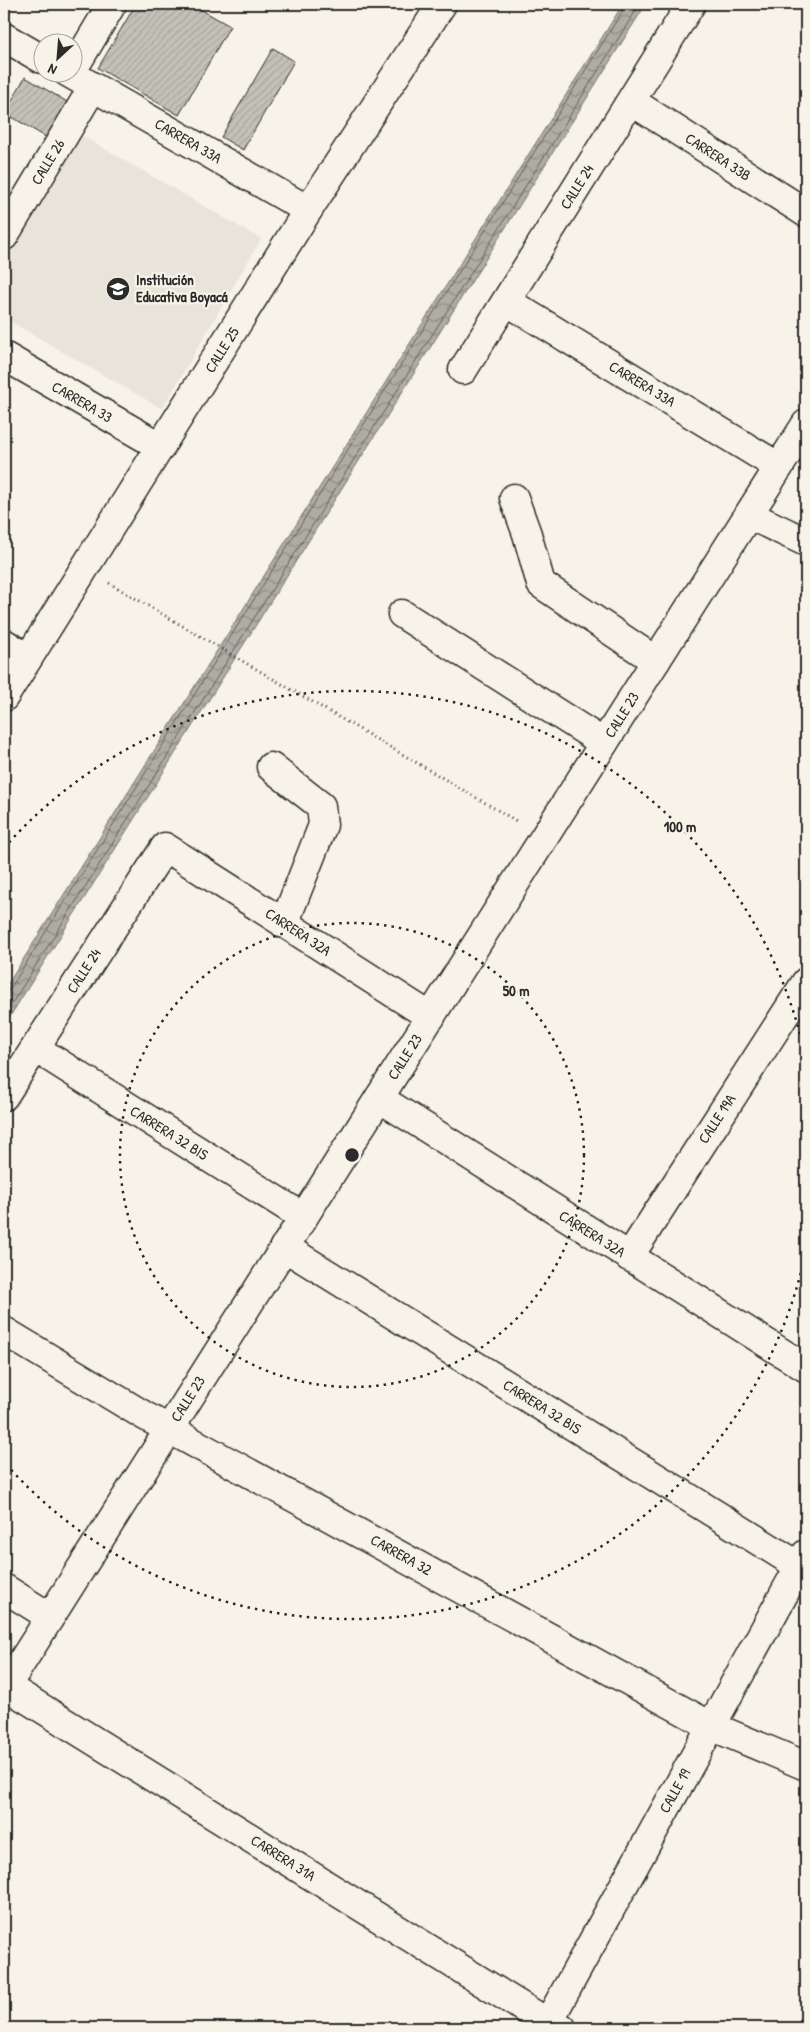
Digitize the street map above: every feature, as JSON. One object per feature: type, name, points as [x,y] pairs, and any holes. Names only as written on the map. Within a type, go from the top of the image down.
[{"type":"street","name":"CALLE 26","points":[[82,62],[112,4]]},
{"type":"street","name":"CALLE 25","points":[[4,698],[308,210],[442,4]]},
{"type":"street","name":"CALLE 24","points":[[464,370],[691,4]]},
{"type":"street","points":[[4,37],[32,53]]},
{"type":"street","name":"CARRERA 33A","points":[[82,80],[308,210]]},
{"type":"street","name":"CALLE 26","points":[[4,236],[72,82]]},
{"type":"street","name":"CARRERA 33B","points":[[631,101],[806,213]]},
{"type":"street","name":"CARRERA 33A","points":[[506,301],[779,468]]},
{"type":"street","name":"CARRERA 33","points":[[4,356],[161,447]]},
{"type":"street","name":"CALLE 23","points":[[5,1688],[806,424]]},
{"type":"street","points":[[514,498],[541,584],[656,662]]},
{"type":"street","points":[[749,514],[806,542]]},
{"type":"street","points":[[402,614],[604,743]]},
{"type":"street","points":[[4,643],[28,658]]},
{"type":"street","points":[[271,767],[321,806],[323,826],[284,924]]},
{"type":"street","name":"CALLE 24","points":[[4,1096],[165,847]]},
{"type":"street","name":"CARRERA 32A","points":[[165,847],[431,1016]]},
{"type":"street","name":"CALLE 19A","points":[[629,1257],[806,982]]},
{"type":"street","name":"CARRERA 32 BIS","points":[[35,1048],[303,1218]]},
{"type":"street","name":"CARRERA 32A","points":[[379,1098],[806,1368]]},
{"type":"street","name":"CARRERA 32 BIS","points":[[284,1247],[803,1560]]},
{"type":"street","name":"CARRERA 32","points":[[7,1341],[711,1726],[806,1766]]},
{"type":"street","name":"CALLE 19","points":[[552,2026],[711,1726],[803,1560]]},
{"type":"street","points":[[4,1588],[50,1616]]},
{"type":"street","name":"CARRERA 31A","points":[[5,1688],[552,2026]]},
{"type":"path","points":[[85,569],[544,837]]},
{"type":"shaded area","name":"Institución Educativa Boyacá","points":[[77,133],[261,239],[162,409],[4,318],[4,259]]},
{"type":"water","points":[[623,4],[646,4],[4,1026],[4,990]]},
{"type":"building","points":[[136,4],[191,4],[230,26],[179,115],[98,68]]},
{"type":"building","points":[[273,48],[294,61],[243,150],[221,137]]},
{"type":"building","points":[[25,77],[69,103],[49,139],[5,113]]},
{"type":"place","name":"Institución Educativa Boyacá","points":[[118,289]]}]
